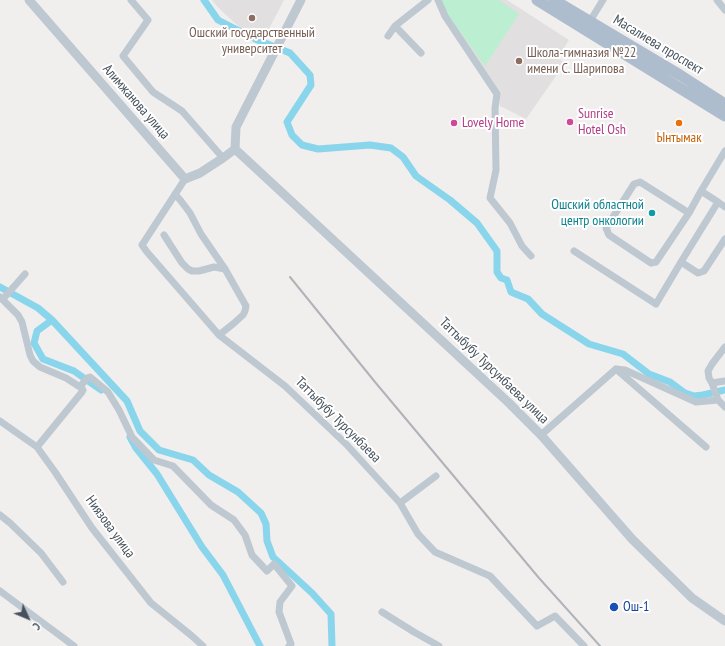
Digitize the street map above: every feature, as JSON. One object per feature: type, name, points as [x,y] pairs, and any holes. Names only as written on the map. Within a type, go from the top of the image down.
[{"type":"main road","points":[[537,0],[725,116]]},
{"type":"main road","name":"Масалиева проспект","points":[[554,0],[680,75],[725,104]]},
{"type":"street","name":"Алимжанова улица","points":[[29,0],[185,178]]},
{"type":"street","points":[[131,0],[148,20],[123,56],[152,92],[182,111],[223,158]]},
{"type":"street","points":[[185,178],[200,173],[235,149],[236,127],[301,0]]},
{"type":"street","points":[[388,36],[395,26],[428,0]]},
{"type":"street","points":[[438,0],[445,16],[497,94],[495,108],[496,170],[490,198],[510,223],[522,246],[531,256]]},
{"type":"street","points":[[590,22],[603,0]]},
{"type":"street","points":[[716,0],[725,10]]},
{"type":"street","points":[[395,26],[421,53]]},
{"type":"street","name":"Таттыбубу Турсунбаева улица","points":[[235,149],[509,403],[541,435],[632,539],[692,598],[725,621]]},
{"type":"street","points":[[689,213],[640,182],[634,184],[606,228],[609,234],[645,259],[651,263],[656,262],[689,213],[725,151]]},
{"type":"street","name":"Таттыбубу Турсунбаева","points":[[185,178],[142,245],[219,335],[285,386],[346,444],[400,503],[418,534],[436,552],[490,576],[537,626],[554,616],[584,646]]},
{"type":"street","points":[[701,191],[725,207]]},
{"type":"street","points":[[175,194],[182,200],[201,234],[225,268],[246,306],[246,311],[243,316],[219,335]]},
{"type":"street","points":[[574,251],[656,304],[718,202]]},
{"type":"street","points":[[164,235],[182,263],[188,269],[192,271],[214,267],[225,268]]},
{"type":"street","points":[[681,262],[698,273],[704,271],[725,239]]},
{"type":"street","points":[[25,274],[3,298],[18,315],[22,322],[30,355],[33,361],[40,367],[66,378],[83,382],[90,377],[108,392],[119,410],[132,437],[154,460],[173,466],[211,505],[234,520],[244,535],[252,555],[267,571],[274,564],[292,586],[280,602],[279,612],[291,644],[288,646]]},
{"type":"street","points":[[725,347],[708,371],[709,378],[717,398],[725,407]]},
{"type":"street","points":[[541,435],[616,369],[625,370],[696,402],[717,398]]},
{"type":"street","points":[[616,369],[706,447]]},
{"type":"street","points":[[713,385],[725,381]]},
{"type":"street","points":[[37,447],[82,392],[83,382]]},
{"type":"street","name":"Ниязова улица","points":[[0,421],[37,447],[92,528],[151,602],[203,646]]},
{"type":"street","points":[[400,503],[436,476]]},
{"type":"street","points":[[0,515],[41,553],[63,582]]},
{"type":"street","points":[[0,591],[74,646]]},
{"type":"street","points":[[382,612],[439,646]]},
{"type":"shaded area","name":"Ошский государственный университет","points":[[212,0],[284,0],[262,42],[248,35]]},
{"type":"shaded area","name":"Школа-гимназия №22 имени С. Шарипова","points":[[440,0],[507,0],[569,40],[558,58],[565,63],[526,119],[500,106],[499,95],[483,72]]},
{"type":"green space","points":[[441,0],[499,0],[519,14],[485,66],[446,12]]},
{"type":"waterway","points":[[204,0],[218,20],[255,39],[290,53],[310,75],[311,85],[287,122],[292,135],[302,145],[318,149],[370,145],[391,148],[403,157],[416,176],[450,200],[477,223],[497,251],[497,272],[501,278],[507,280],[511,292],[528,299],[542,314],[589,344],[623,354],[649,374],[670,382],[685,393],[694,396],[725,390]]},
{"type":"waterway","points":[[0,287],[38,308],[52,320],[127,401],[140,431],[159,450],[193,460],[209,475],[238,492],[261,513],[266,524],[267,541],[273,557],[312,593],[331,614],[332,646]]},
{"type":"waterway","points":[[52,320],[37,331],[34,343],[43,359],[74,371],[101,390]]},
{"type":"waterway","points":[[130,437],[136,448],[157,474],[202,547],[223,575],[260,646]]},
{"type":"railway","points":[[290,277],[375,382],[539,578],[600,646]]},
{"type":"place","name":"Ошский государственный университет","points":[[252,18]]},
{"type":"place","name":"Школа-гимназия №22 имени С. Шарипова","points":[[519,61]]},
{"type":"place","name":"Sunrise Hotel Osh","points":[[570,122]]},
{"type":"place","name":"Lovely Home","points":[[454,123]]},
{"type":"place","name":"Ынтымак","points":[[679,123]]},
{"type":"place","name":"Ошский областной центр онкологии","points":[[652,213]]},
{"type":"place","name":"Ош-1","points":[[614,607]]}]
